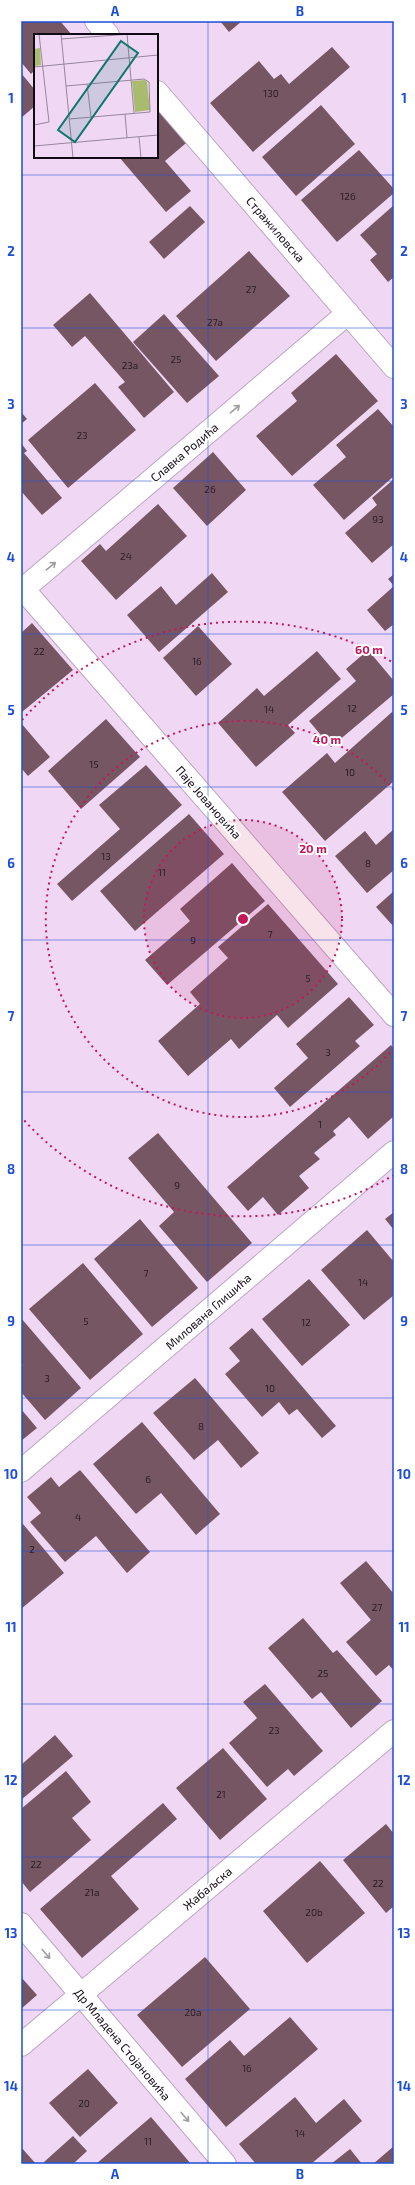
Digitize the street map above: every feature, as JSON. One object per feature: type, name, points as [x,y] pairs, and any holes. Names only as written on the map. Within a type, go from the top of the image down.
[{"type":"street","points":[[96,21],[107,34]]},
{"type":"street","name":"Стражиловска","points":[[158,93],[394,367]]},
{"type":"street","name":"Славка Родића","points":[[22,590],[348,313]]},
{"type":"street","name":"Паје Јовановића","points":[[22,590],[394,1014]]},
{"type":"street","name":"Милована Глишића","points":[[21,1471],[394,1152]]},
{"type":"street","name":"Жабаљска","points":[[21,2045],[394,1731]]},
{"type":"street","name":"Др Младена Стојановића","points":[[21,1924],[225,2164]]},
{"type":"building","points":[[21,21],[60,21],[71,34],[34,34],[34,71],[31,74],[21,62]]},
{"type":"building","points":[[220,21],[242,21],[229,32]]},
{"type":"building","points":[[332,47],[350,67],[253,152],[210,103],[259,61],[274,79],[281,74],[289,84]]},
{"type":"building","points":[[21,73],[34,89],[34,107],[21,118]]},
{"type":"building","points":[[158,98],[192,138],[165,161],[191,191],[166,212],[120,158],[158,158]]},
{"type":"building","points":[[321,105],[355,144],[296,196],[262,157]]},
{"type":"building","points":[[359,150],[394,189],[394,193],[337,242],[301,200]]},
{"type":"building","points":[[394,205],[394,277],[388,282],[370,260],[377,254],[360,235]]},
{"type":"building","points":[[190,206],[205,222],[164,259],[149,242]]},
{"type":"building","points":[[249,251],[290,296],[216,361],[176,316]]},
{"type":"building","points":[[90,293],[174,392],[144,418],[118,387],[125,382],[85,336],[72,347],[53,325]]},
{"type":"building","points":[[164,314],[219,376],[187,403],[133,342]]},
{"type":"building","points":[[336,354],[378,401],[292,476],[256,436],[297,401],[291,393]]},
{"type":"building","points":[[95,383],[136,430],[68,488],[28,440]]},
{"type":"building","points":[[378,409],[394,427],[394,476],[344,520],[313,485],[346,457],[336,445]]},
{"type":"building","points":[[21,412],[27,419],[21,424]]},
{"type":"building","points":[[21,443],[27,451],[24,453],[62,498],[42,515],[21,491]]},
{"type":"building","points":[[213,452],[246,490],[207,526],[173,488]]},
{"type":"building","points":[[394,479],[394,544],[372,563],[345,533],[377,505],[372,498]]},
{"type":"building","points":[[158,504],[187,536],[116,600],[81,561],[100,544],[106,551]]},
{"type":"building","points":[[212,573],[228,592],[159,652],[127,615],[161,586],[176,605]]},
{"type":"building","points":[[394,574],[394,586],[388,579]]},
{"type":"building","points":[[394,586],[394,624],[385,631],[367,610]]},
{"type":"building","points":[[32,623],[73,670],[22,712],[21,633]]},
{"type":"building","points":[[198,626],[232,664],[196,696],[163,658]]},
{"type":"building","points":[[368,650],[394,681],[394,694],[331,747],[309,721],[356,681],[346,669]]},
{"type":"building","points":[[317,651],[341,679],[288,725],[295,733],[256,767],[218,723],[257,688],[264,696]]},
{"type":"building","points":[[392,712],[394,714],[394,781],[325,841],[282,792],[327,753],[335,763]]},
{"type":"building","points":[[106,719],[140,757],[81,809],[48,771]]},
{"type":"building","points":[[21,723],[50,757],[28,776],[21,768]]},
{"type":"building","points":[[146,765],[182,805],[72,901],[57,884],[120,829],[99,805]]},
{"type":"building","points":[[189,814],[224,854],[135,931],[100,891]]},
{"type":"building","points":[[394,829],[394,870],[367,893],[335,856],[365,831],[376,845]]},
{"type":"building","points":[[232,863],[265,901],[167,985],[145,960],[190,921],[180,909]]},
{"type":"building","points":[[394,891],[394,927],[376,907]]},
{"type":"building","points":[[268,904],[338,984],[288,1028],[277,1015],[239,1049],[231,1039],[188,1076],[158,1041],[200,1004],[190,992],[228,958],[218,947]]},
{"type":"building","points":[[349,997],[374,1025],[355,1041],[360,1046],[290,1107],[274,1088],[308,1058],[296,1044]]},
{"type":"building","points":[[391,1045],[394,1049],[394,1116],[368,1139],[349,1117],[333,1131],[336,1135],[314,1153],[320,1159],[299,1176],[309,1188],[278,1215],[263,1197],[248,1211],[227,1187]]},
{"type":"building","points":[[158,1133],[252,1243],[207,1282],[159,1226],[174,1212],[128,1158]]},
{"type":"building","points":[[394,1212],[394,1230],[385,1219]]},
{"type":"building","points":[[140,1219],[198,1288],[152,1327],[94,1259]]},
{"type":"building","points":[[367,1230],[394,1262],[394,1295],[364,1320],[321,1270]]},
{"type":"building","points":[[83,1263],[143,1334],[90,1380],[29,1309]]},
{"type":"building","points":[[309,1279],[350,1325],[302,1366],[262,1319]]},
{"type":"building","points":[[21,1318],[81,1388],[45,1420],[21,1392],[21,1367],[23,1365],[21,1363]]},
{"type":"building","points":[[252,1328],[336,1426],[322,1438],[297,1409],[289,1415],[279,1402],[262,1417],[225,1374],[240,1361],[229,1348]]},
{"type":"building","points":[[195,1378],[259,1453],[241,1468],[218,1440],[194,1460],[153,1413]]},
{"type":"building","points":[[21,1409],[37,1428],[21,1441]]},
{"type":"building","points":[[142,1422],[220,1514],[196,1535],[161,1493],[136,1514],[93,1464]]},
{"type":"building","points":[[80,1470],[150,1552],[127,1573],[96,1536],[65,1562],[30,1522],[41,1513],[27,1497],[51,1477],[59,1487]]},
{"type":"building","points":[[23,1524],[64,1573],[21,1609],[21,1526]]},
{"type":"building","points":[[366,1561],[394,1594],[394,1671],[389,1665],[376,1676],[346,1642],[371,1620],[340,1583]]},
{"type":"building","points":[[303,1618],[333,1653],[337,1650],[382,1701],[351,1728],[321,1692],[312,1699],[268,1648]]},
{"type":"building","points":[[265,1684],[323,1751],[294,1776],[288,1769],[267,1787],[229,1743],[257,1718],[243,1702]]},
{"type":"building","points":[[55,1735],[73,1756],[21,1800],[21,1765]]},
{"type":"building","points":[[223,1748],[267,1799],[220,1840],[176,1788]]},
{"type":"building","points":[[66,1771],[91,1802],[72,1818],[91,1840],[30,1892],[21,1881],[21,1809]]},
{"type":"building","points":[[163,1803],[177,1819],[111,1876],[139,1909],[82,1958],[40,1909]]},
{"type":"building","points":[[386,1824],[394,1834],[394,1906],[386,1913],[343,1860]]},
{"type":"building","points":[[320,1861],[365,1913],[307,1963],[263,1911]]},
{"type":"building","points":[[205,1957],[250,2009],[182,2067],[137,2015]]},
{"type":"building","points":[[21,1977],[37,1995],[21,2009]]},
{"type":"building","points":[[290,2017],[318,2049],[226,2127],[185,2079],[230,2040],[244,2056]]},
{"type":"building","points":[[88,2069],[118,2103],[80,2137],[49,2103]]},
{"type":"building","points":[[295,2097],[316,2123],[344,2099],[362,2121],[311,2164],[256,2164],[239,2144]]},
{"type":"building","points":[[151,2117],[191,2164],[96,2164]]},
{"type":"building","points":[[73,2136],[87,2151],[73,2164],[46,2164],[44,2162]]},
{"type":"building","points":[[394,2146],[394,2164],[373,2164]]},
{"type":"building","points":[[21,2147],[36,2164],[21,2164]]},
{"type":"building","points":[[350,2149],[362,2164],[331,2164]]}]
